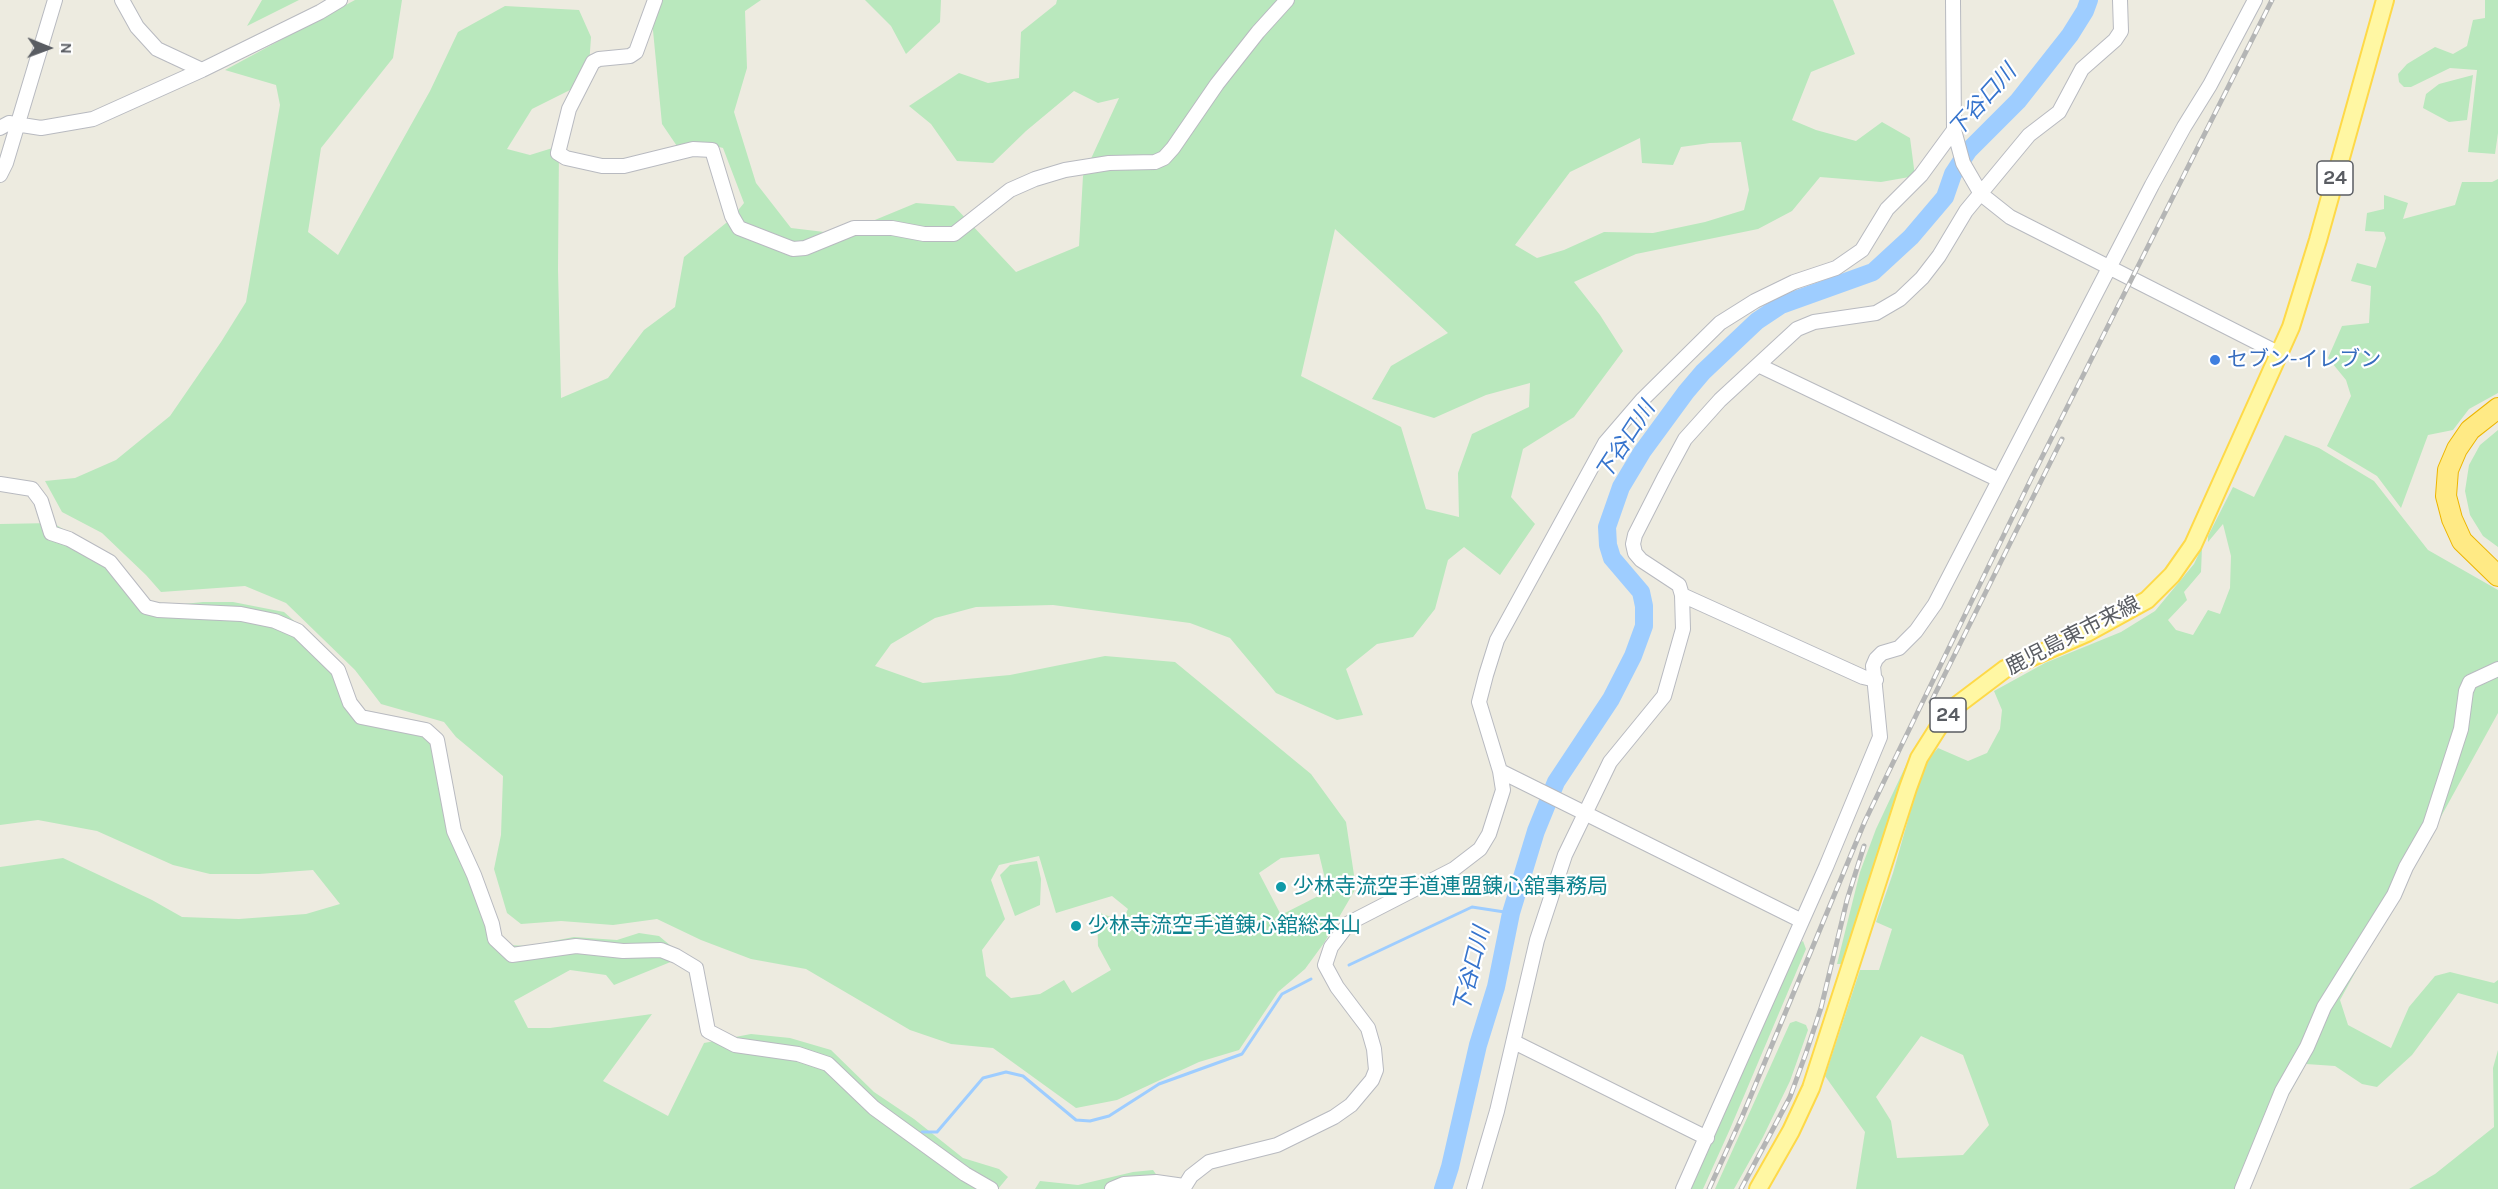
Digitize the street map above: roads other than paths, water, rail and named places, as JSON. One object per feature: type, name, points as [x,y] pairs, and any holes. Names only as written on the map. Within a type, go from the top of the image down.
[{"type":"highway","points":[[2498,408],[2470,430],[2457,449],[2448,470],[2446,496],[2452,519],[2462,540],[2498,576]]},
{"type":"highway","points":[[2498,420],[2478,436],[2466,452],[2458,471],[2456,490],[2460,509],[2477,542],[2498,557]]},
{"type":"main road","name":"鹿児島東市来線","points":[[1758,1189],[1791,1131],[1811,1088],[1908,788],[1919,758],[1938,728],[1956,706],[2004,669],[2124,615],[2147,600],[2172,575],[2199,534],[2280,354],[2318,240],[2385,0]]},
{"type":"street","points":[[0,175],[19,123],[55,0]]},
{"type":"street","points":[[122,0],[137,27],[157,49],[202,70]]},
{"type":"street","points":[[1,125],[19,123],[41,128],[93,118],[202,70],[340,0]]},
{"type":"street","points":[[655,0],[636,52],[630,56],[599,59],[593,62],[569,109],[558,153],[566,158],[602,166],[624,166],[693,149],[712,150],[732,216],[739,228],[793,249],[805,248],[854,228],[892,228],[924,234],[954,234],[1010,190],[1035,179],[1065,170],[1109,164],[1155,162],[1164,158],[1217,84],[1287,0]]},
{"type":"street","points":[[1953,0],[1954,130],[1963,163],[1981,194],[2010,217],[2280,354]]},
{"type":"street","points":[[1474,1189],[1514,1042],[1537,940],[1579,809],[1610,762],[1664,696],[1683,629],[1682,595],[1679,585],[1641,560],[1635,553],[1633,544],[1635,535],[1685,439],[1720,400],[1797,329],[1814,322],[1876,313],[1900,299],[1934,263],[1966,210],[2029,135],[2059,112],[2082,69],[2115,40],[2121,31],[2120,0]]},
{"type":"street","points":[[1683,1189],[1802,921],[1880,737],[1873,666],[1876,659],[1882,653],[1899,648],[1916,631],[1935,604],[2152,185],[2210,85],[2255,0]]},
{"type":"street","points":[[1112,1189],[1124,1184],[1156,1182],[1184,1188],[1191,1176],[1209,1162],[1286,1141],[1334,1117],[1363,1093],[1376,1070],[1374,1048],[1368,1028],[1337,987],[1325,965],[1331,947],[1349,923],[1454,869],[1480,849],[1489,834],[1503,790],[1500,771],[1479,702],[1486,675],[1497,640],[1605,443],[1642,400],[1720,323],[1755,301],[1794,282],[1836,268],[1862,250],[1887,209],[1921,175],[1954,130]]},
{"type":"street","points":[[1758,365],[1999,480]]},
{"type":"street","points":[[0,484],[32,489],[40,501],[51,533],[77,543],[110,562],[146,607],[158,610],[241,614],[275,621],[298,631],[338,670],[350,703],[361,717],[426,730],[437,740],[454,831],[474,875],[492,924],[495,939],[512,955],[576,946],[623,951],[662,950],[676,956],[696,968],[708,1031],[735,1045],[798,1054],[828,1064],[874,1108],[965,1174],[991,1189]]},
{"type":"street","points":[[1682,595],[1863,677],[1876,680]]},
{"type":"street","points":[[2242,1189],[2282,1091],[2307,1047],[2324,1007],[2394,895],[2406,867],[2430,825],[2461,729],[2466,690],[2470,682],[2498,669]]},
{"type":"street","points":[[1500,771],[1802,921]]},
{"type":"street","points":[[1514,1042],[1707,1138]]},
{"type":"waterway","name":"下谷口川","points":[[1443,1189],[1478,1045],[1496,987],[1511,913],[1536,831],[1556,782],[1611,699],[1633,656],[1644,626],[1641,592],[1612,558],[1608,545],[1607,527],[1621,487],[1642,452],[1686,392],[1703,372],[1757,321],[1781,305],[1873,272],[1911,237],[1945,197],[1953,174],[1968,151],[2018,101],[2070,35],[2089,0]]},
{"type":"waterway","points":[[1349,965],[1472,907],[1511,913]]},
{"type":"waterway","points":[[922,1132],[937,1132],[983,1078],[1006,1072],[1023,1076],[1076,1120],[1090,1121],[1109,1116],[1159,1084],[1242,1054],[1282,994],[1311,979]]},
{"type":"railway","points":[[1709,1189],[1742,1117],[1865,821],[2032,477],[2272,0]]},
{"type":"railway","points":[[1931,702],[2062,439]]},
{"type":"railway","points":[[1741,1189],[1790,1097],[1806,1053],[1821,1008],[1847,900],[1864,846]]},
{"type":"place","name":"セブン-イレブン","points":[[2215,360]]},
{"type":"place","name":"少林寺流空手道連盟錬心舘事務局","points":[[1281,887]]},
{"type":"place","name":"少林寺流空手道錬心舘総本山","points":[[1076,926]]}]
